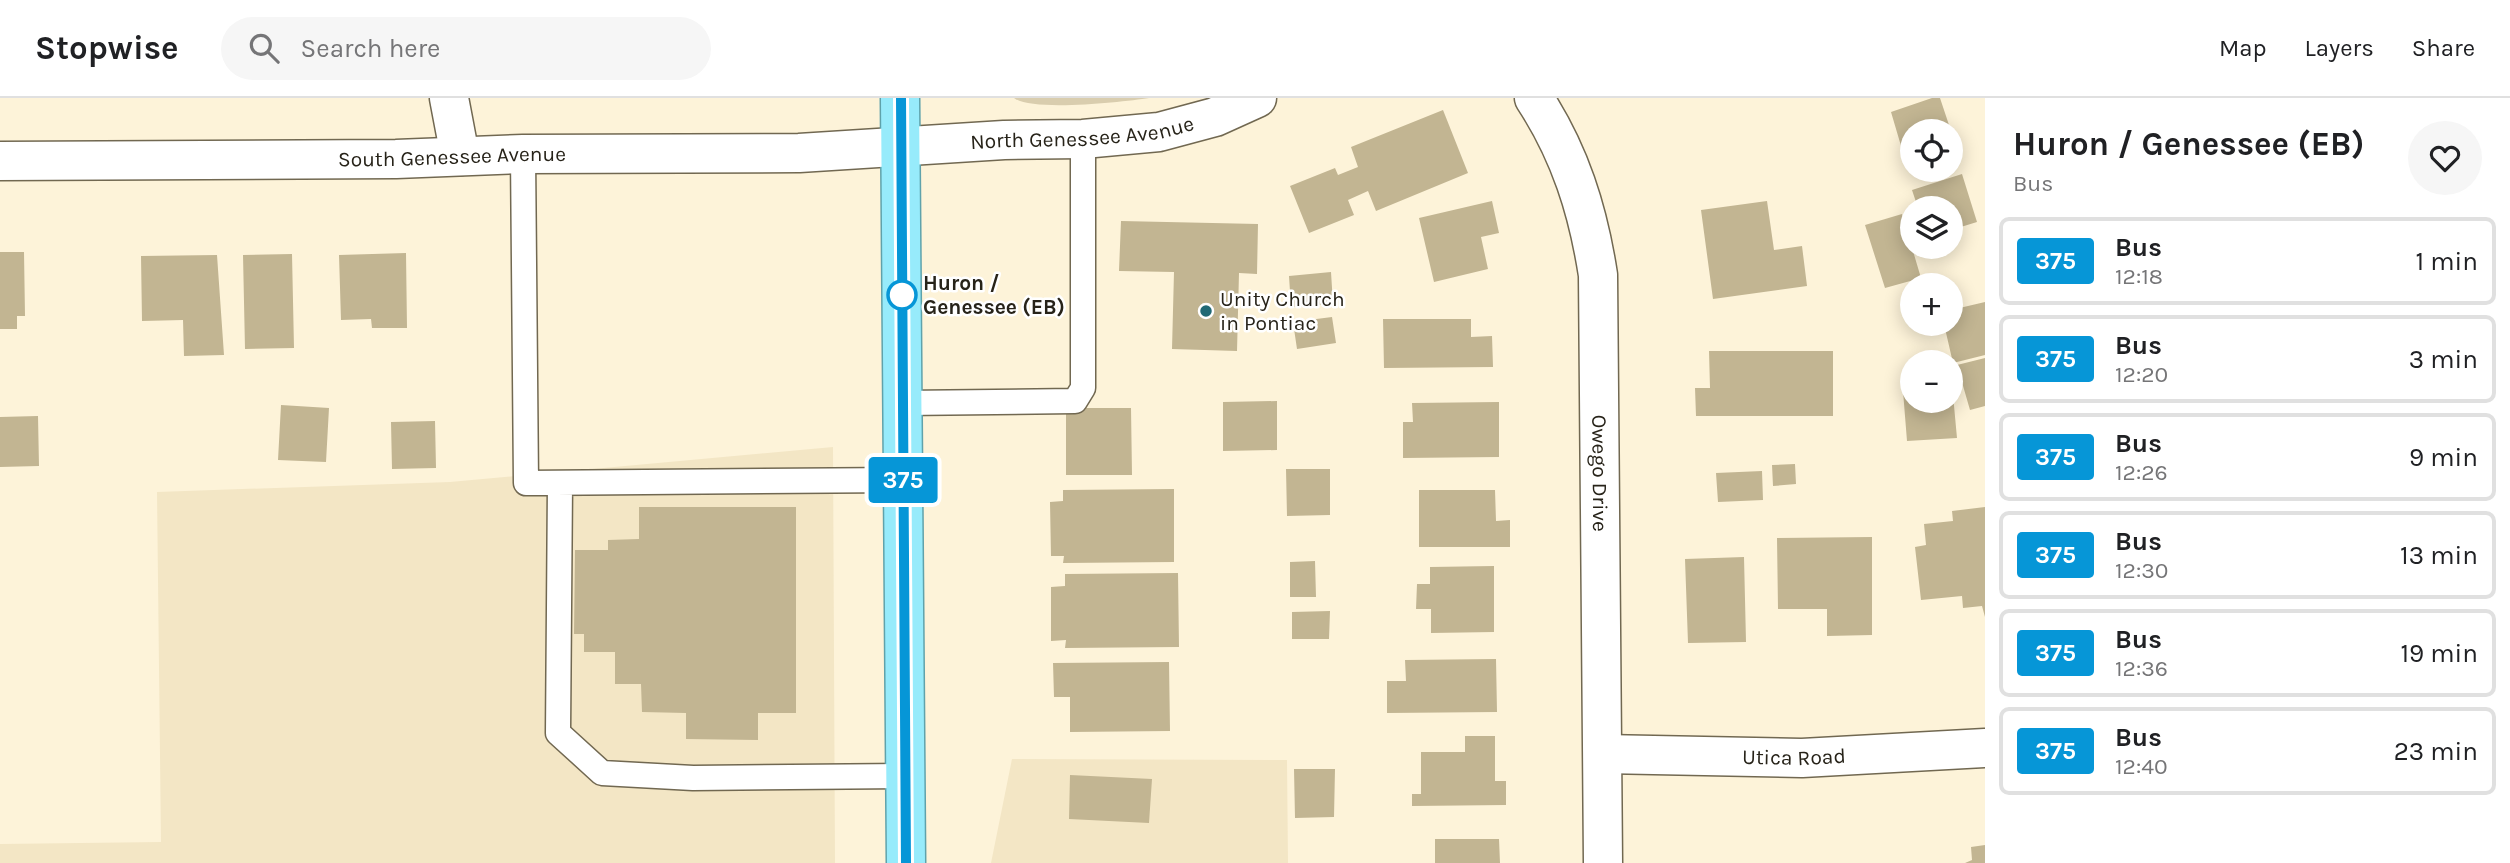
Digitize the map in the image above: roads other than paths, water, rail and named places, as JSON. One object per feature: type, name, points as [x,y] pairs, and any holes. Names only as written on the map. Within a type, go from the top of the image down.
[{"type":"highway","points":[[901,98],[906,863]]},
{"type":"street","points":[[449,98],[460,156]]},
{"type":"street","name":"North Genessee Avenue","points":[[901,146],[1004,139],[1083,139],[1159,132],[1215,117],[1258,98]]},
{"type":"street","name":"Owego Drive","points":[[1534,98],[1561,145],[1578,184],[1591,229],[1598,275],[1603,863]]},
{"type":"street","name":"South Genessee Avenue","points":[[0,161],[799,153],[901,146]]},
{"type":"street","name":"Utica Road","points":[[1603,754],[1829,757],[1985,748]]},
{"type":"lane","points":[[902,403],[1075,401],[1083,388],[1083,139]]},
{"type":"lane","points":[[523,154],[526,483],[903,480]]},
{"type":"lane","points":[[559,483],[558,733],[602,773],[693,778],[905,776]]},
{"type":"place","name":"Huron / Genessee (EB)","points":[[902,295]]},
{"type":"place","name":"Unity Church in Pontiac","points":[[1206,311]]}]
